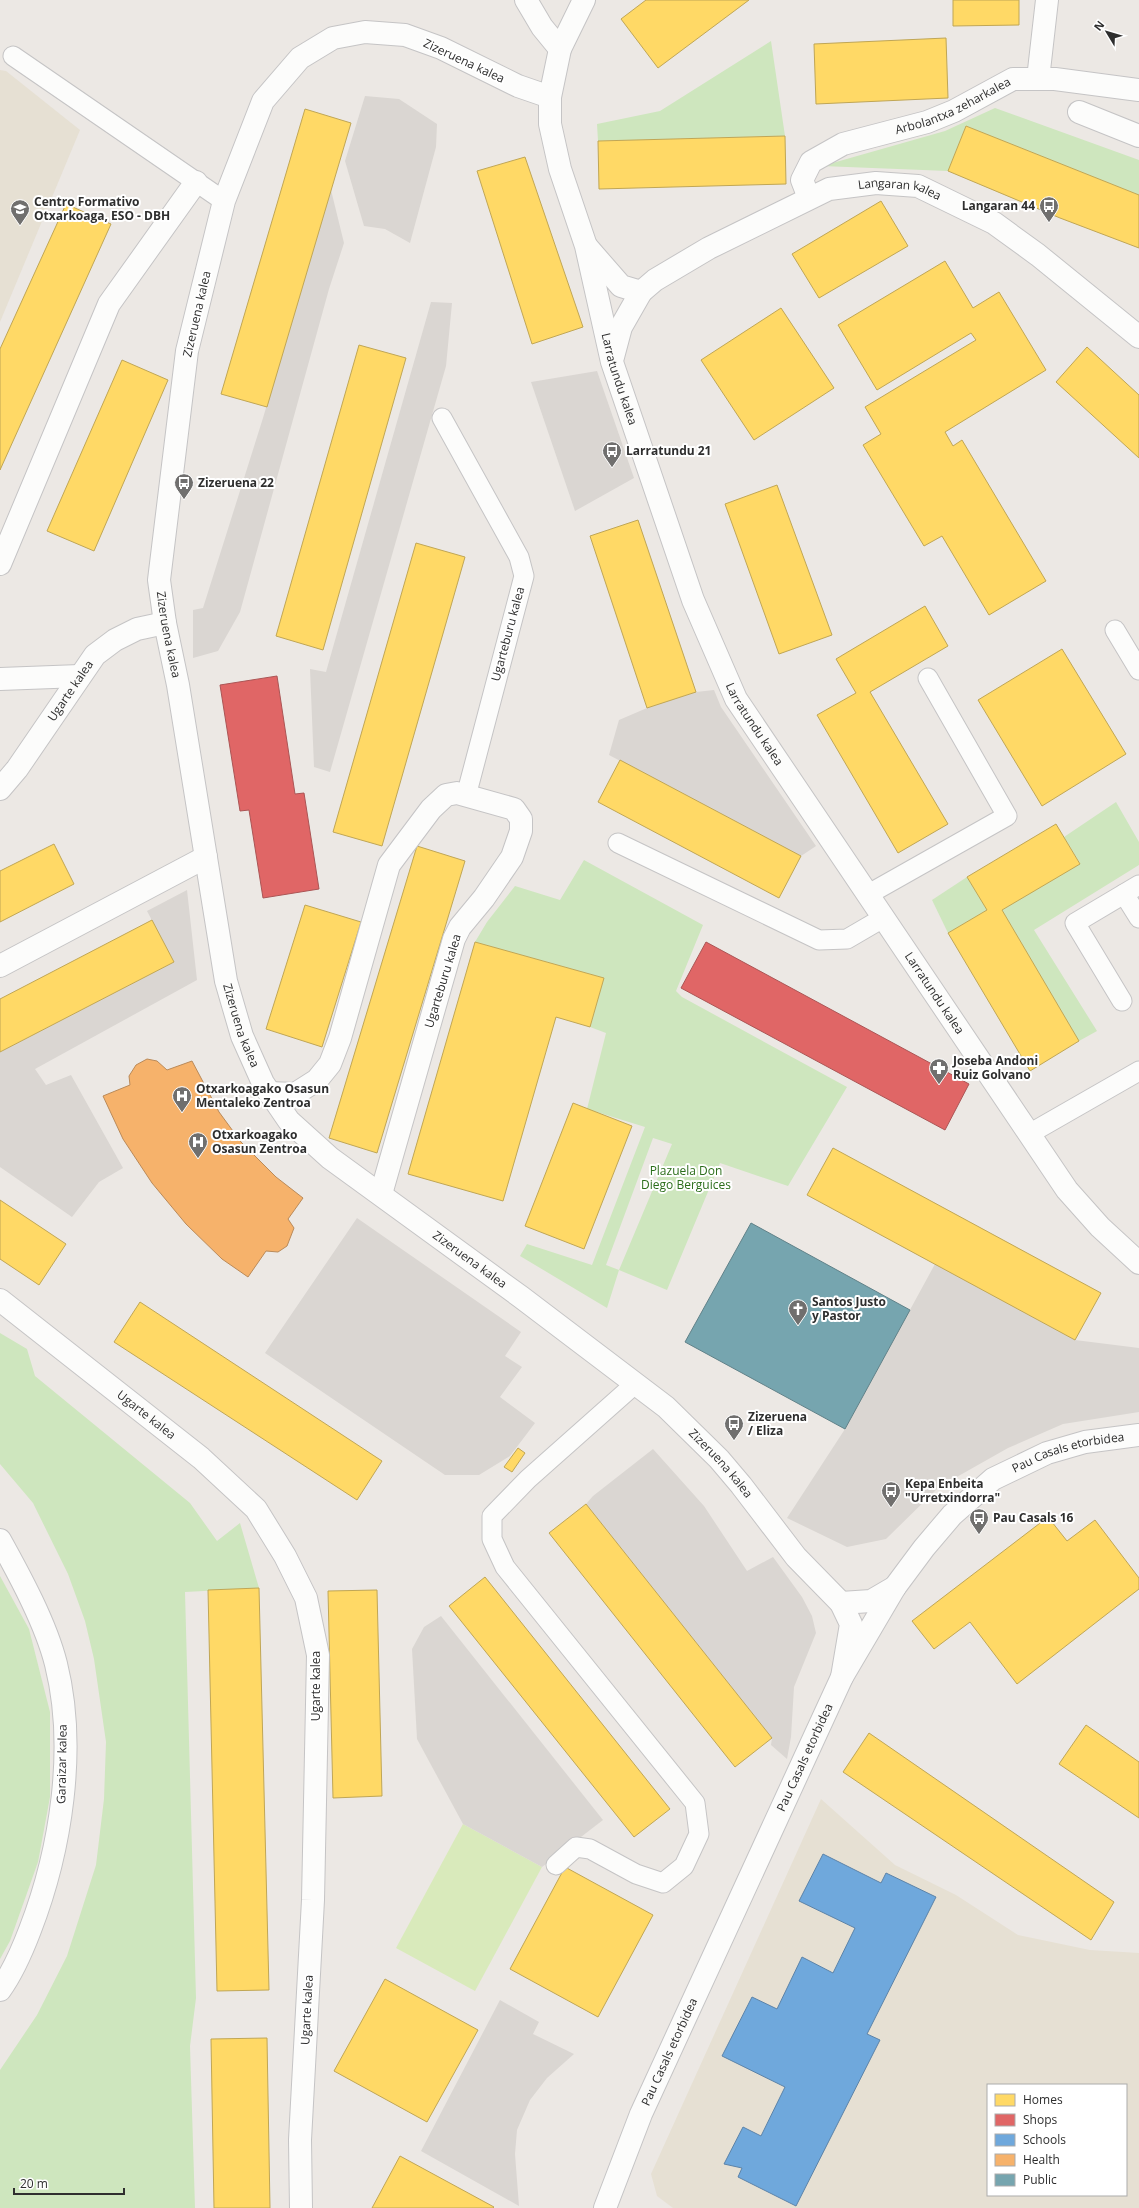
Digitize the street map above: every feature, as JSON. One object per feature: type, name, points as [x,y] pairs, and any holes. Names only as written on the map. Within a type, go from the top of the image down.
[{"type":"street","points":[[526,0],[542,27],[560,49]]},
{"type":"street","points":[[550,97],[560,49],[584,0]]},
{"type":"street","points":[[1038,79],[1047,0]]},
{"type":"street","name":"Zizeruena kalea","points":[[550,97],[518,86],[441,48],[405,36],[365,32],[333,38],[300,58],[263,101],[224,201],[187,351],[159,580],[165,623],[178,685],[226,981],[242,1036],[263,1083],[289,1121],[330,1158],[666,1407],[719,1459],[741,1484],[796,1557],[841,1603],[851,1624],[842,1677]]},
{"type":"street","name":"Arbolantxa zeharkalea","points":[[809,198],[802,180],[811,162],[844,144],[927,122],[954,111],[1013,79],[1055,79],[1139,90]]},
{"type":"street","name":"Larratundu kalea","points":[[550,97],[550,124],[560,169],[586,246],[612,362],[693,600],[736,699],[1067,1190],[1100,1227],[1139,1263]]},
{"type":"street","points":[[1079,112],[1139,136]]},
{"type":"street","points":[[0,564],[109,304],[196,182]]},
{"type":"street","name":"Langaran kalea","points":[[612,362],[621,327],[641,292],[656,280],[709,248],[829,189],[876,183],[918,186],[994,223],[1055,269],[1139,338]]},
{"type":"street","points":[[586,246],[622,286],[641,292]]},
{"type":"street","name":"Ugarte kalea","points":[[0,790],[17,769],[95,655],[115,640],[137,629],[165,623]]},
{"type":"street","points":[[0,679],[80,676]]},
{"type":"street","name":"Ugarteburu kalea","points":[[269,1093],[295,1094],[317,1080],[330,1064],[340,1038],[390,864],[431,809],[446,795],[457,793],[514,809],[521,819],[521,831],[512,856],[484,898],[460,927],[454,940],[380,1194]]},
{"type":"street","points":[[0,966],[206,857]]},
{"type":"street","name":"Ugarte kalea","points":[[0,1300],[201,1458],[256,1509],[285,1556],[306,1598],[318,1655],[313,1900],[300,2140],[301,2208]]},
{"type":"street","name":"Pau Casals etorbidea","points":[[605,2208],[641,2114],[842,1677],[895,1587],[924,1548],[952,1515],[993,1479],[1047,1453],[1085,1442],[1139,1435]]},
{"type":"street","name":"Garaizar kalea","points":[[0,1540],[20,1576],[56,1663],[63,1708],[64,1757],[62,1806],[40,1903],[23,1947],[0,1990]]},
{"type":"street","points":[[841,1603],[871,1600],[895,1587]]},
{"type":"lane","points":[[13,56],[224,201]]},
{"type":"lane","name":"Ugarteburu kalea","points":[[442,418],[519,557],[524,576],[466,796]]},
{"type":"lane","points":[[1115,630],[1139,670]]},
{"type":"lane","points":[[868,895],[1007,816],[928,678]]},
{"type":"lane","points":[[618,843],[819,940],[847,939],[883,918]]},
{"type":"lane","points":[[1122,1001],[1075,923],[1132,889],[1139,918]]},
{"type":"lane","points":[[1029,1134],[1139,1071]]},
{"type":"lane","points":[[556,1865],[576,1847],[590,1850],[636,1874],[663,1883],[684,1866],[699,1834],[695,1803],[505,1567],[492,1539],[492,1516],[528,1479],[635,1384]]},
{"type":"shaded area","name":"Centro Formativo Otxarkoaga, ESO - DBH","points":[[0,70],[6,71],[80,130],[0,322]]},
{"type":"shaded area","points":[[365,96],[399,99],[437,124],[436,147],[410,243],[385,229],[364,226],[345,161]]},
{"type":"shaded area","points":[[331,190],[344,243],[329,289],[240,612],[218,651],[193,658],[193,610],[203,608],[263,418]]},
{"type":"shaded area","points":[[431,302],[452,303],[446,366],[330,772],[314,767],[310,669],[326,672]]},
{"type":"shaded area","points":[[597,371],[634,478],[575,511],[531,382]]},
{"type":"shaded area","points":[[714,690],[721,707],[816,846],[801,856],[609,755],[619,720],[647,708],[696,692]]},
{"type":"shaded area","points":[[187,890],[197,980],[35,1069],[46,1085],[71,1075],[123,1168],[99,1182],[72,1217],[0,1167],[0,1052],[174,962],[147,911]]},
{"type":"shaded area","points":[[357,1218],[521,1332],[505,1356],[522,1367],[500,1397],[535,1423],[510,1456],[479,1475],[445,1475],[265,1353]]},
{"type":"shaded area","points":[[935,1264],[1075,1340],[1139,1348],[1139,1412],[1063,1424],[1008,1448],[939,1487],[886,1539],[847,1547],[787,1518],[845,1429]]},
{"type":"shaded area","points":[[653,1449],[704,1506],[747,1571],[773,1557],[802,1597],[812,1616],[816,1633],[794,1687],[791,1737],[787,1759],[771,1745],[772,1738],[586,1504],[593,1496]]},
{"type":"shaded area","points":[[441,1616],[603,1820],[542,1867],[463,1824],[417,1739],[412,1649],[424,1627]]},
{"type":"shaded area","points":[[821,1799],[895,1865],[956,1895],[1018,1935],[1090,1950],[1139,1953],[1139,2208],[673,2208],[657,2196],[651,2174]]},
{"type":"shaded area","points":[[500,2000],[539,2022],[533,2034],[574,2054],[547,2078],[530,2100],[517,2130],[515,2154],[519,2206],[421,2151]]},
{"type":"green space","points":[[771,41],[785,136],[598,141],[597,124],[660,111]]},
{"type":"green space","points":[[995,108],[1139,160],[1139,195],[966,126],[948,171],[822,166],[945,131]]},
{"type":"green space","points":[[1116,802],[1139,842],[1139,865],[1034,930],[1097,1031],[1079,1041],[1002,910],[1080,863],[1064,837]]},
{"type":"green space","name":"Plazuela Don Diego Berguices","points":[[584,860],[703,925],[676,991],[682,997],[847,1087],[788,1186],[720,1163],[667,1290],[619,1270],[607,1308],[520,1256],[527,1244],[592,1265],[645,1127],[587,1109],[606,1033],[590,1027],[604,978],[475,942],[487,922],[515,886],[560,900]],"holes":[[[653,1138],[672,1144],[619,1270],[606,1265]]]},
{"type":"green space","points":[[967,877],[987,910],[948,933],[932,900]]},
{"type":"green space","points":[[0,1333],[27,1349],[35,1376],[190,1503],[217,1541],[240,1523],[259,1588],[185,1592],[196,1998],[190,2046],[195,2208],[0,2208],[0,2070],[37,2015],[67,1956],[96,1865],[104,1799],[106,1742],[94,1659],[85,1621],[68,1574],[33,1503],[0,1464]]},
{"type":"green space","points":[[0,1576],[29,1629],[50,1712],[50,1797],[38,1862],[10,1941],[0,1959]]},
{"type":"green space","points":[[463,1824],[542,1867],[475,1991],[396,1948]]},
{"type":"building: Homes","points":[[646,0],[749,0],[658,68],[621,19]]},
{"type":"building: Homes","points":[[953,0],[1019,0],[1019,25],[953,26]]},
{"type":"building: Homes","points":[[946,38],[948,98],[816,104],[814,44]]},
{"type":"building: Homes","points":[[305,109],[351,123],[267,407],[221,394]]},
{"type":"building: Homes","points":[[966,126],[1139,195],[1139,248],[1060,218],[948,171]]},
{"type":"building: Homes","points":[[785,136],[786,184],[599,189],[598,141]]},
{"type":"building: Homes","points":[[525,157],[583,327],[532,344],[477,171]]},
{"type":"building: Homes","points":[[881,201],[908,246],[819,298],[792,254]]},
{"type":"building: Homes","points":[[66,204],[111,224],[0,470],[0,349]]},
{"type":"building: Homes","points":[[945,261],[973,308],[999,292],[1046,370],[945,432],[953,446],[962,440],[1046,581],[989,615],[942,536],[924,546],[863,445],[881,434],[865,407],[976,340],[971,333],[877,390],[838,325]]},
{"type":"building: Homes","points":[[781,308],[834,388],[754,440],[701,360]]},
{"type":"building: Homes","points":[[359,345],[406,358],[323,650],[276,636]]},
{"type":"building: Homes","points":[[1087,347],[1139,395],[1139,458],[1056,382]]},
{"type":"building: Homes","points":[[122,360],[168,380],[94,551],[47,531]]},
{"type":"building: Homes","points":[[777,485],[832,635],[779,654],[725,504]]},
{"type":"building: Homes","points":[[638,520],[696,692],[647,708],[590,536]]},
{"type":"building: Homes","points":[[416,543],[465,557],[382,846],[333,832]]},
{"type":"building: Homes","points":[[925,606],[948,646],[870,692],[948,824],[898,853],[817,715],[856,693],[836,659]]},
{"type":"building: Homes","points":[[1062,649],[1126,754],[1042,806],[978,700]]},
{"type":"building: Homes","points":[[620,760],[801,856],[779,898],[598,802]]},
{"type":"building: Homes","points":[[1056,824],[1080,864],[1002,910],[1079,1041],[1030,1071],[948,933],[987,910],[967,877]]},
{"type":"building: Homes","points":[[54,844],[74,884],[0,922],[0,871]]},
{"type":"building: Homes","points":[[417,846],[465,861],[377,1153],[329,1138]]},
{"type":"building: Homes","points":[[305,905],[361,922],[322,1047],[266,1029]]},
{"type":"building: Homes","points":[[152,920],[174,962],[0,1052],[0,999]]},
{"type":"building: Homes","points":[[475,942],[604,978],[590,1027],[556,1017],[503,1201],[408,1174]]},
{"type":"building: Homes","points":[[573,1103],[632,1126],[584,1249],[525,1226]]},
{"type":"building: Homes","points":[[833,1148],[1101,1293],[1075,1340],[807,1195]]},
{"type":"building: Homes","points":[[0,1200],[66,1244],[39,1285],[0,1259]]},
{"type":"building: Homes","points":[[140,1302],[382,1461],[357,1500],[114,1342]]},
{"type":"building: Homes","points":[[518,1448],[525,1453],[512,1472],[504,1467]]},
{"type":"building: Homes","points":[[586,1504],[772,1738],[735,1767],[549,1533]]},
{"type":"building: Homes","points":[[1048,1517],[1067,1541],[1095,1520],[1139,1578],[1139,1589],[1017,1684],[970,1622],[934,1649],[912,1621]]},
{"type":"building: Homes","points":[[485,1577],[670,1809],[634,1837],[449,1606]]},
{"type":"building: Homes","points":[[259,1588],[269,1990],[217,1991],[208,1590]]},
{"type":"building: Homes","points":[[377,1590],[382,1796],[333,1798],[328,1591]]},
{"type":"building: Homes","points":[[1086,1725],[1139,1762],[1139,1818],[1059,1764]]},
{"type":"building: Homes","points":[[869,1733],[1114,1902],[1091,1940],[843,1772]]},
{"type":"building: Homes","points":[[565,1867],[653,1915],[598,2017],[510,1969]]},
{"type":"building: Homes","points":[[385,1979],[478,2030],[427,2122],[334,2071]]},
{"type":"building: Homes","points":[[267,2038],[270,2208],[214,2208],[211,2039]]},
{"type":"building: Homes","points":[[400,2156],[494,2207],[372,2208]]},
{"type":"building: Shops","points":[[277,676],[295,794],[304,793],[319,889],[263,898],[249,810],[240,811],[220,685]]},
{"type":"building: Shops","points":[[706,942],[969,1084],[945,1130],[681,988]]},
{"type":"building: Schools","points":[[823,1854],[881,1883],[886,1873],[936,1897],[867,2034],[880,2040],[796,2206],[738,2177],[742,2168],[724,2164],[743,2127],[761,2136],[785,2087],[722,2056],[752,1997],[777,2009],[802,1957],[833,1973],[855,1928],[799,1901]]},
{"type":"building: Health","name":"Otxarkoagako Osasun Zentroa","points":[[147,1059],[157,1061],[167,1070],[192,1061],[219,1112],[241,1142],[276,1177],[303,1198],[288,1219],[294,1228],[287,1246],[278,1252],[266,1251],[248,1277],[222,1259],[186,1224],[152,1183],[123,1139],[103,1096],[130,1085],[129,1076],[136,1065]]},
{"type":"building: Public","name":"Santos Justo y Pastor","points":[[751,1223],[910,1310],[845,1429],[685,1342]]},
{"type":"place","name":"Langaran 44","points":[[1049,223]]},
{"type":"place","name":"Centro Formativo Otxarkoaga, ESO - DBH","points":[[20,226]]},
{"type":"place","name":"Larratundu 21","points":[[612,468]]},
{"type":"place","name":"Zizeruena 22","points":[[184,500]]},
{"type":"place","name":"Joseba Andoni Ruiz Golvano","points":[[939,1085]]},
{"type":"place","name":"Otxarkoagako Osasun Mentaleko Zentroa","points":[[182,1113]]},
{"type":"place","name":"Otxarkoagako Osasun Zentroa","points":[[198,1159]]},
{"type":"place","name":"Santos Justo y Pastor","points":[[798,1326]]},
{"type":"place","name":"Zizeruena / Eliza","points":[[734,1441]]},
{"type":"place","name":"Kepa Enbeita \"Urretxindorra\"","points":[[891,1508]]},
{"type":"place","name":"Pau Casals 16","points":[[979,1535]]}]
